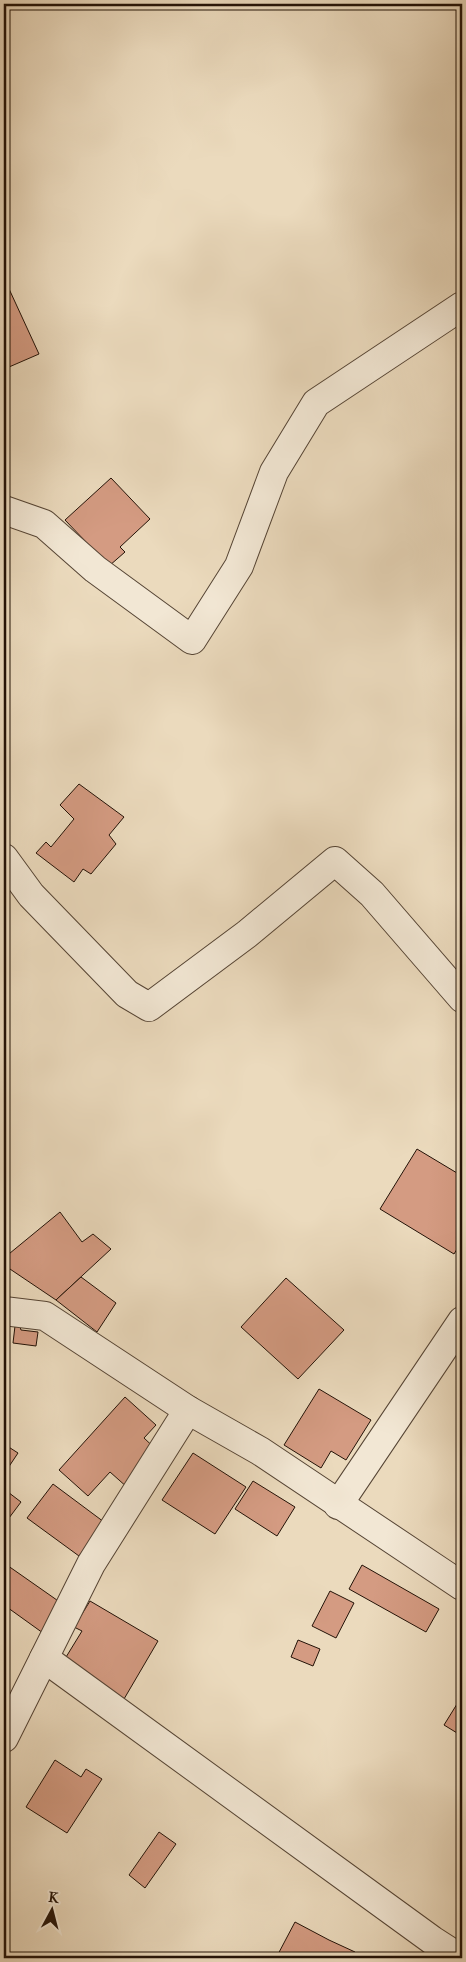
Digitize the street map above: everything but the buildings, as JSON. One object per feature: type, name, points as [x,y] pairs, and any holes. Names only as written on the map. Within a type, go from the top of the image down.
[{"type":"street","points":[[4,510],[44,524],[95,569],[192,640],[239,566],[274,472],[316,403],[462,306]]},
{"type":"street","points":[[4,858],[32,895],[126,994],[149,1007],[248,934],[335,861],[372,894],[462,998]]},
{"type":"street","points":[[4,1311],[45,1316],[188,1410],[260,1451],[338,1505],[462,1586]]},
{"type":"street","points":[[338,1505],[462,1321]]},
{"type":"street","points":[[4,1738],[91,1564],[188,1410]]},
{"type":"street","points":[[44,1658],[426,1949],[460,1958]]}]
